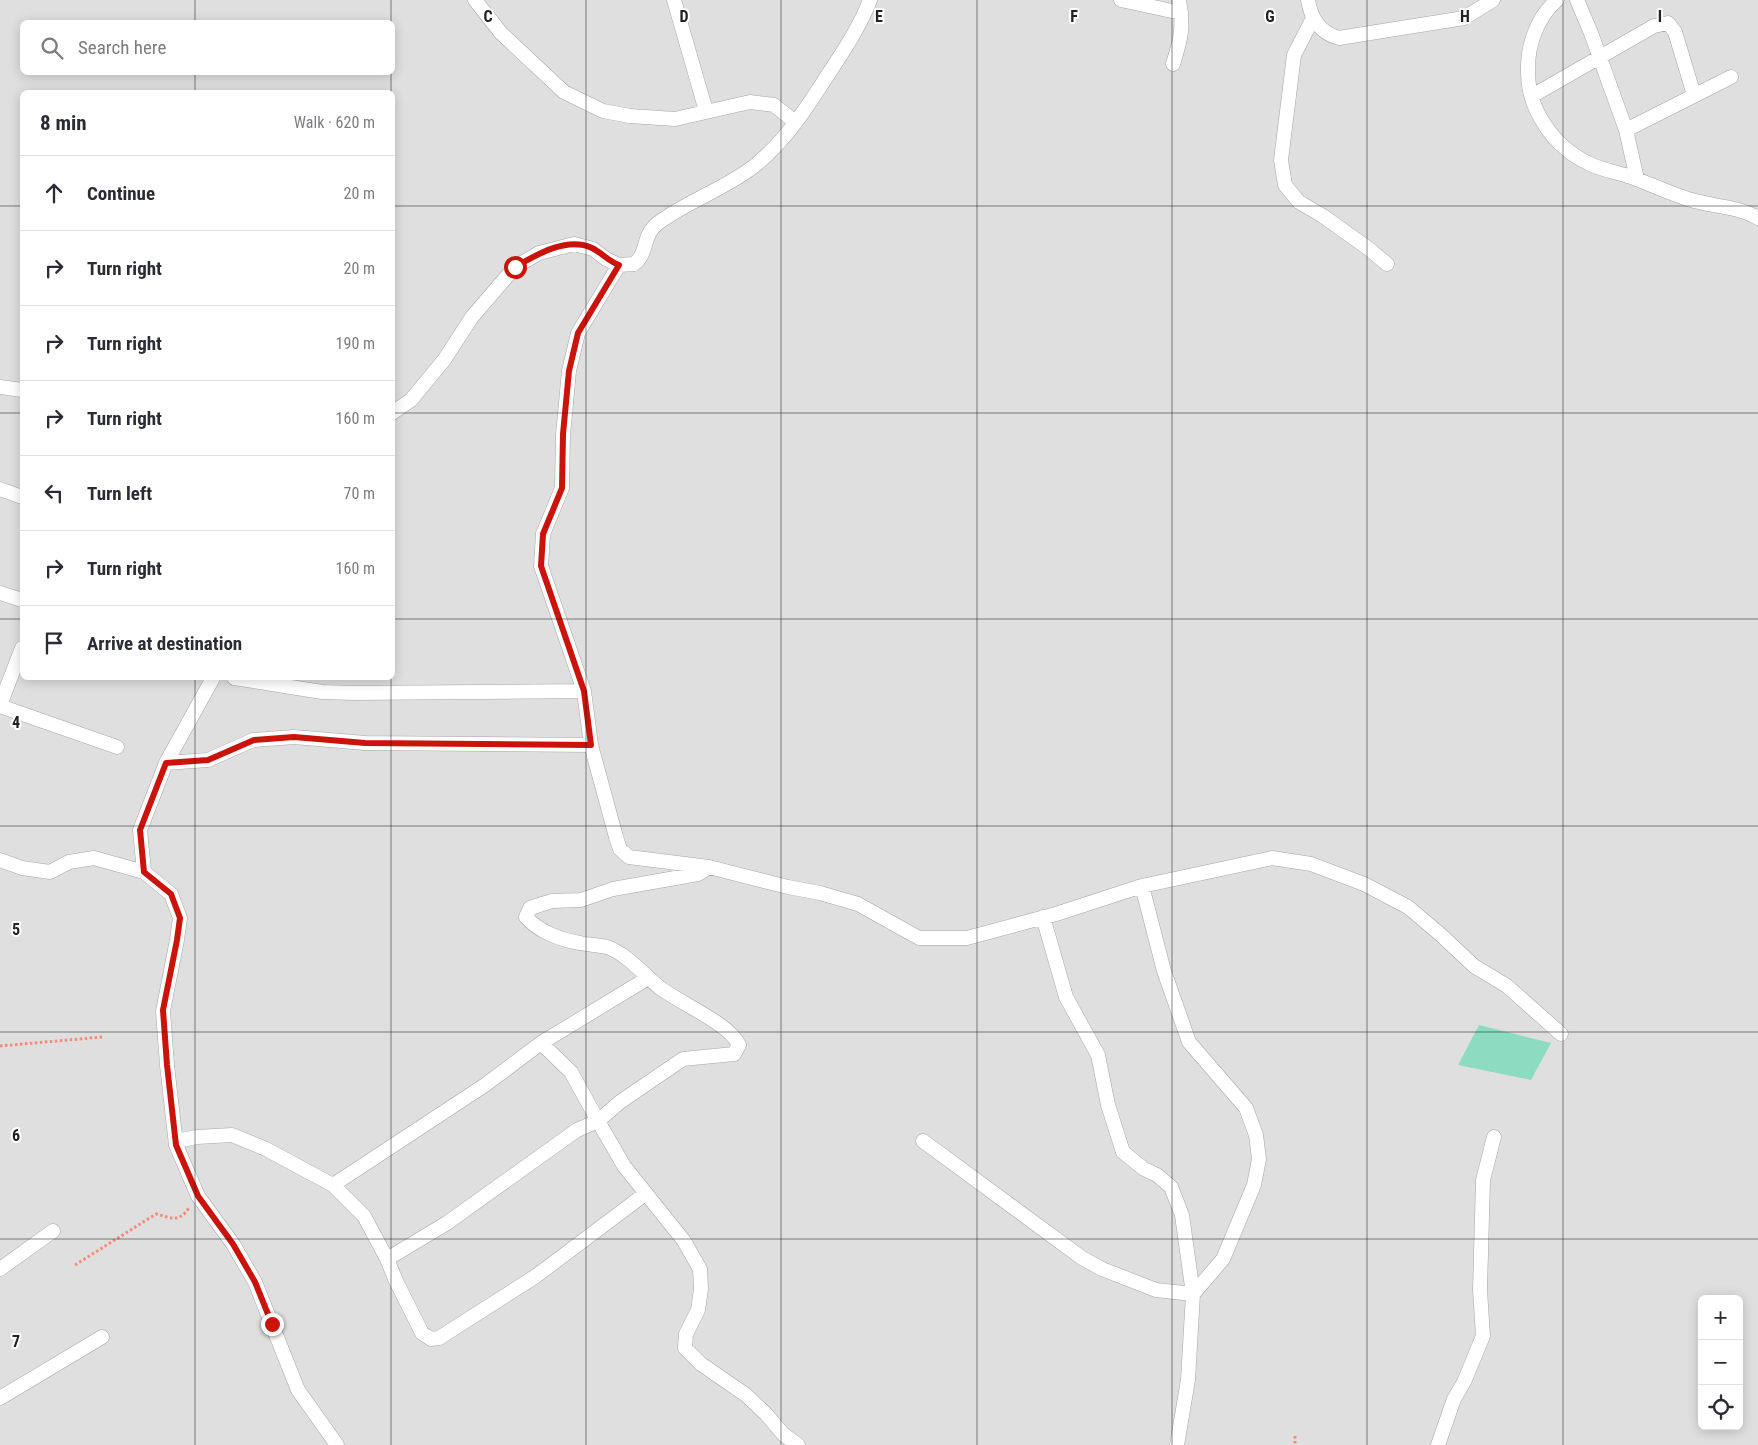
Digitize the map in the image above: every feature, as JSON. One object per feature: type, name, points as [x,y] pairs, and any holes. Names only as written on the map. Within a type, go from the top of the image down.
[{"type":"street","points":[[475,0],[501,33],[564,92],[603,111],[630,116],[675,119],[750,102],[774,105],[795,122]]},
{"type":"street","points":[[674,0],[706,111]]},
{"type":"street","points":[[395,411],[411,400],[444,360],[472,316],[515,267],[539,253],[574,244],[593,248],[606,259],[619,265],[630,265],[642,256],[646,238],[656,224],[752,167],[773,149],[804,113],[857,29],[870,0]]},
{"type":"street","points":[[1121,0],[1180,6],[1182,36],[1173,64]]},
{"type":"street","points":[[1308,0],[1313,18],[1326,33],[1339,38],[1464,18],[1493,0]]},
{"type":"street","points":[[1557,0],[1550,6],[1542,18],[1532,43],[1528,69],[1528,82],[1537,112],[1556,141],[1588,164],[1637,179],[1689,200],[1731,207],[1758,218]]},
{"type":"street","points":[[1577,0],[1626,130],[1637,179]]},
{"type":"street","points":[[1313,18],[1294,55],[1281,160],[1285,186],[1299,202],[1369,249],[1387,264]]},
{"type":"street","points":[[1532,96],[1654,26],[1668,23],[1675,32],[1694,95]]},
{"type":"street","points":[[1626,130],[1731,78]]},
{"type":"street","points":[[619,265],[578,333],[569,371],[563,434],[562,488],[543,534],[541,566],[584,691],[591,745],[620,848],[629,857],[709,867],[820,893],[858,904],[920,938],[967,938],[1043,918],[1142,886],[1272,858],[1311,864],[1364,884],[1408,907],[1474,966],[1507,986],[1560,1034]]},
{"type":"street","points":[[0,387],[20,390]]},
{"type":"street","points":[[0,489],[20,496]]},
{"type":"street","points":[[0,593],[20,599]]},
{"type":"street","points":[[20,653],[0,705],[117,748]]},
{"type":"street","points":[[144,872],[140,830],[166,763],[212,680]]},
{"type":"street","points":[[247,680],[322,692],[584,691]]},
{"type":"street","points":[[166,763],[208,760],[254,740],[294,737],[365,743],[591,745]]},
{"type":"street","points":[[0,860],[22,868],[50,872],[69,862],[94,858],[144,872],[171,894],[180,918],[163,1010],[176,1145],[198,1196],[233,1244],[255,1282],[298,1390],[337,1445]]},
{"type":"street","points":[[387,1259],[447,1223],[577,1130],[598,1121],[620,1102],[683,1059],[734,1054],[739,1045],[736,1039],[715,1023],[660,988],[632,962],[607,947],[578,943],[549,934],[532,924],[526,917],[530,908],[552,901],[581,900],[613,889],[698,874],[709,867]]},
{"type":"street","points":[[1142,886],[1164,971],[1189,1042],[1246,1108],[1256,1134],[1259,1159],[1250,1193],[1223,1259],[1193,1294]]},
{"type":"street","points":[[1043,918],[1066,997],[1098,1055],[1108,1104],[1123,1152],[1144,1169],[1156,1174],[1172,1187],[1182,1215],[1193,1294],[1188,1380],[1177,1445]]},
{"type":"street","points":[[333,1185],[485,1085],[541,1044],[648,978]]},
{"type":"street","points":[[541,1044],[571,1072],[624,1166],[684,1242],[700,1269],[701,1289],[698,1310],[686,1334],[685,1348],[701,1364],[746,1395],[783,1434],[798,1445]]},
{"type":"street","points":[[176,1141],[197,1137],[232,1135],[266,1149],[333,1185],[364,1216],[387,1259],[422,1333],[431,1339],[439,1338],[536,1276],[645,1194]]},
{"type":"street","points":[[1438,1445],[1454,1399],[1464,1382],[1483,1336],[1480,1290],[1483,1180],[1494,1136]]},
{"type":"street","points":[[923,1141],[1082,1258],[1102,1269],[1156,1290],[1193,1294]]},
{"type":"street","points":[[0,1269],[53,1231]]},
{"type":"street","points":[[0,1398],[102,1337]]},
{"type":"path","points":[[0,1046],[102,1037]]},
{"type":"path","points":[[75,1265],[156,1214],[175,1219],[182,1217],[198,1196]]},
{"type":"path","points":[[1295,1436],[1295,1445]]},
{"type":"shaded area","points":[[0,0],[1758,0],[1758,1445],[0,1445]]},
{"type":"green space","points":[[1479,1025],[1551,1043],[1531,1080],[1458,1065]]},
{"type":"route","points":[[272,1324],[255,1282],[233,1244],[198,1196],[176,1145],[163,1010],[180,918],[171,894],[144,872],[140,830],[166,763],[208,760],[254,740],[294,737],[365,743],[591,745],[584,691],[541,566],[543,534],[562,488],[563,434],[569,371],[578,333],[619,265],[612,263],[593,248],[574,244],[539,253],[515,267]]}]
